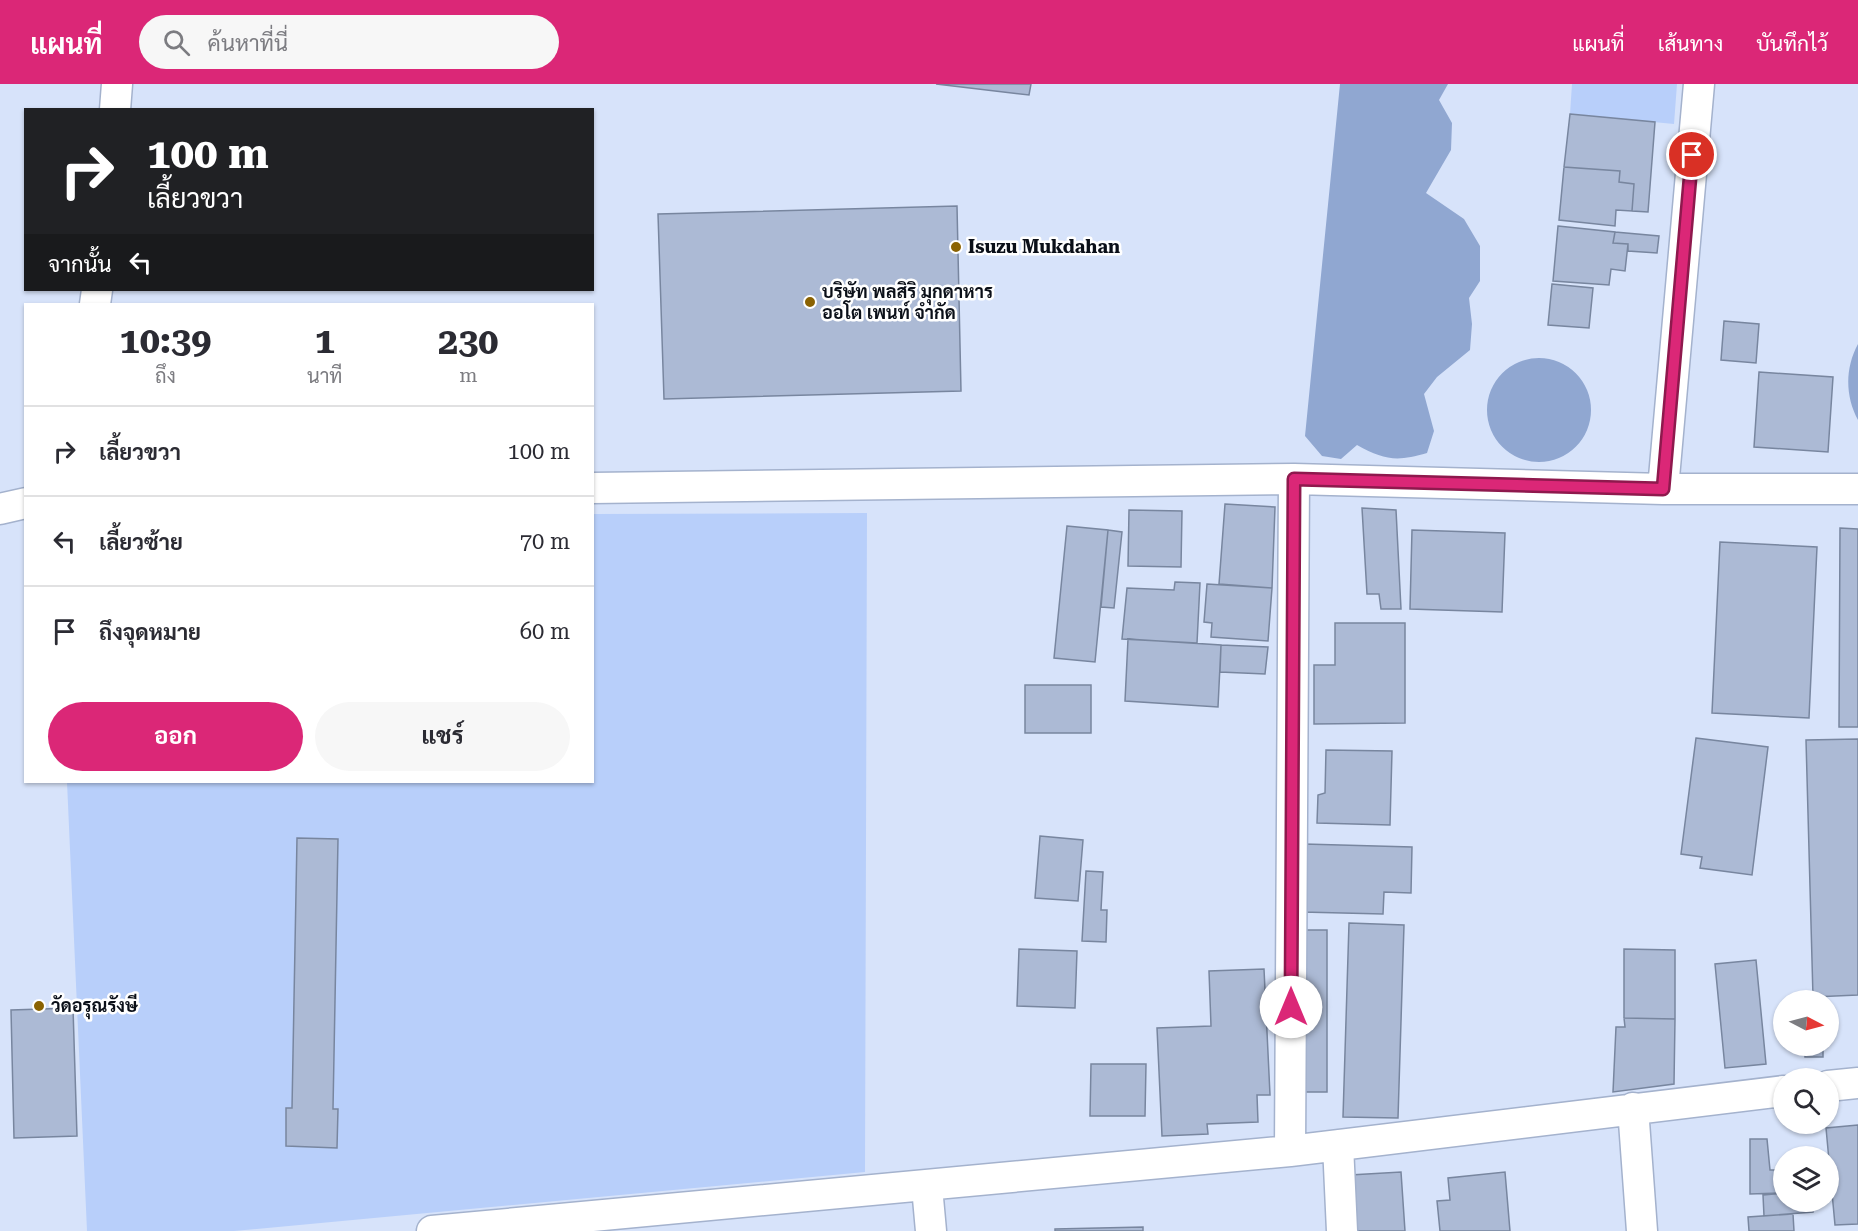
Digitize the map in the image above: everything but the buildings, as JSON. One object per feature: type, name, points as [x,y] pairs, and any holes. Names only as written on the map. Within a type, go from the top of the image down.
[{"type":"street","points":[[115,108],[117,84]]},
{"type":"street","points":[[1663,489],[1699,84]]},
{"type":"street","points":[[1290,1151],[1294,479]]},
{"type":"street","points":[[594,488],[1294,479],[1663,489],[1858,489]]},
{"type":"street","points":[[0,509],[24,503]]},
{"type":"street","points":[[1839,1085],[1858,1083]]},
{"type":"street","points":[[432,1231],[1290,1151],[1773,1092]]},
{"type":"street","points":[[1633,1108],[1642,1231]]},
{"type":"street","points":[[1338,1145],[1342,1231]]},
{"type":"street","points":[[927,1186],[931,1231]]},
{"type":"shaded area","points":[[1340,84],[1448,84],[1439,100],[1452,123],[1451,150],[1426,193],[1464,219],[1480,246],[1480,281],[1469,298],[1472,324],[1470,350],[1437,377],[1424,394],[1434,431],[1427,453],[1407,458],[1391,458],[1375,454],[1357,445],[1341,459],[1322,456],[1305,436]]},
{"type":"shaded area","points":[[1572,84],[1677,84],[1674,124],[1570,114]]},
{"type":"shaded area","points":[[1858,344],[1858,420],[1851,401],[1848,382],[1851,363]]},
{"type":"shaded area","points":[[1539,358],[1559,362],[1576,373],[1587,390],[1591,410],[1587,430],[1576,447],[1559,458],[1539,462],[1519,458],[1502,447],[1491,430],[1487,410],[1491,390],[1502,373],[1519,362]]},
{"type":"shaded area","points":[[867,513],[865,1172],[234,1231],[87,1231],[67,783],[594,783],[594,514]]},
{"type":"place","name":"Isuzu Mukdahan","points":[[956,247]]},
{"type":"place","name":"บริษัท พลสิริ มุกดาหาร ออโต เพนท์ จำกัด","points":[[810,302]]},
{"type":"place","name":"วัดอรุณรังษี","points":[[39,1006]]},
{"type":"route","points":[[1291,1007],[1294,479],[1663,489],[1692,155]]}]
